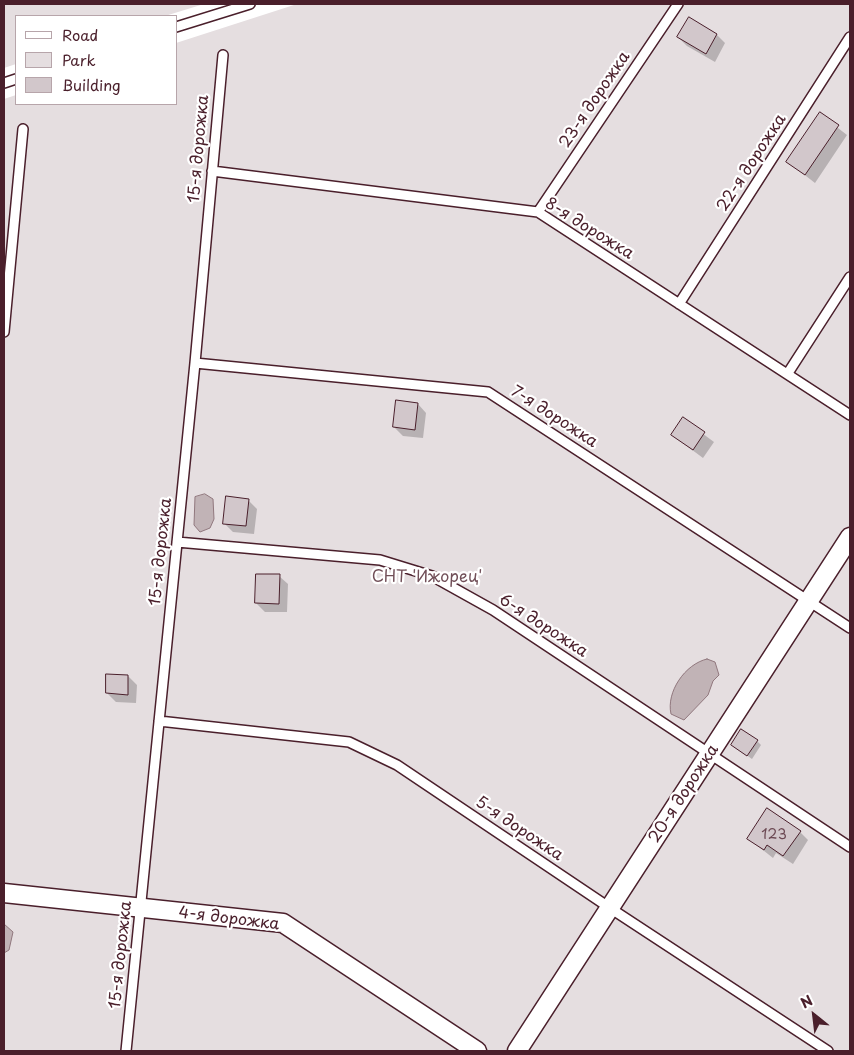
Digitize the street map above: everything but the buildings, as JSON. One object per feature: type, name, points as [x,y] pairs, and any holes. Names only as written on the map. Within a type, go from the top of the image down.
[{"type":"street","name":"20-я дорожка","points":[[517,1051],[850,536]]},
{"type":"street","name":"4-я дорожка","points":[[4,893],[283,923],[477,1051]]},
{"type":"lane","points":[[178,26],[250,4]]},
{"type":"lane","name":"23-я дорожка","points":[[538,212],[678,4]]},
{"type":"lane","name":"22-я дорожка","points":[[679,304],[850,37]]},
{"type":"lane","name":"15-я дорожка","points":[[126,1051],[195,362],[223,55]]},
{"type":"lane","points":[[4,332],[24,129]]},
{"type":"lane","name":"8-я дорожка","points":[[212,171],[538,212],[850,415]]},
{"type":"lane","points":[[788,373],[850,277]]},
{"type":"lane","name":"7-я дорожка","points":[[195,362],[488,392],[850,628]]},
{"type":"lane","name":"6-я дорожка","points":[[177,542],[380,560],[432,576],[493,610],[850,847]]},
{"type":"lane","name":"5-я дорожка","points":[[159,721],[349,742],[398,765],[610,908],[828,1051]]},
{"type":"green space","points":[[4,4],[204,4],[168,15],[15,15],[15,64],[4,68]]},
{"type":"green space","name":"СНТ 'Ижорец'","points":[[297,4],[850,4],[850,1051],[4,1051],[4,99],[15,95],[15,105],[178,105],[178,42]]},
{"type":"shaded area","points":[[205,494],[213,499],[214,519],[210,528],[200,532],[194,525],[195,497]]},
{"type":"shaded area","points":[[707,659],[715,662],[719,675],[713,681],[708,695],[684,720],[671,714],[671,697],[679,680],[691,667]]},
{"type":"shaded area","points":[[4,924],[13,932],[9,950],[4,953]]}]
